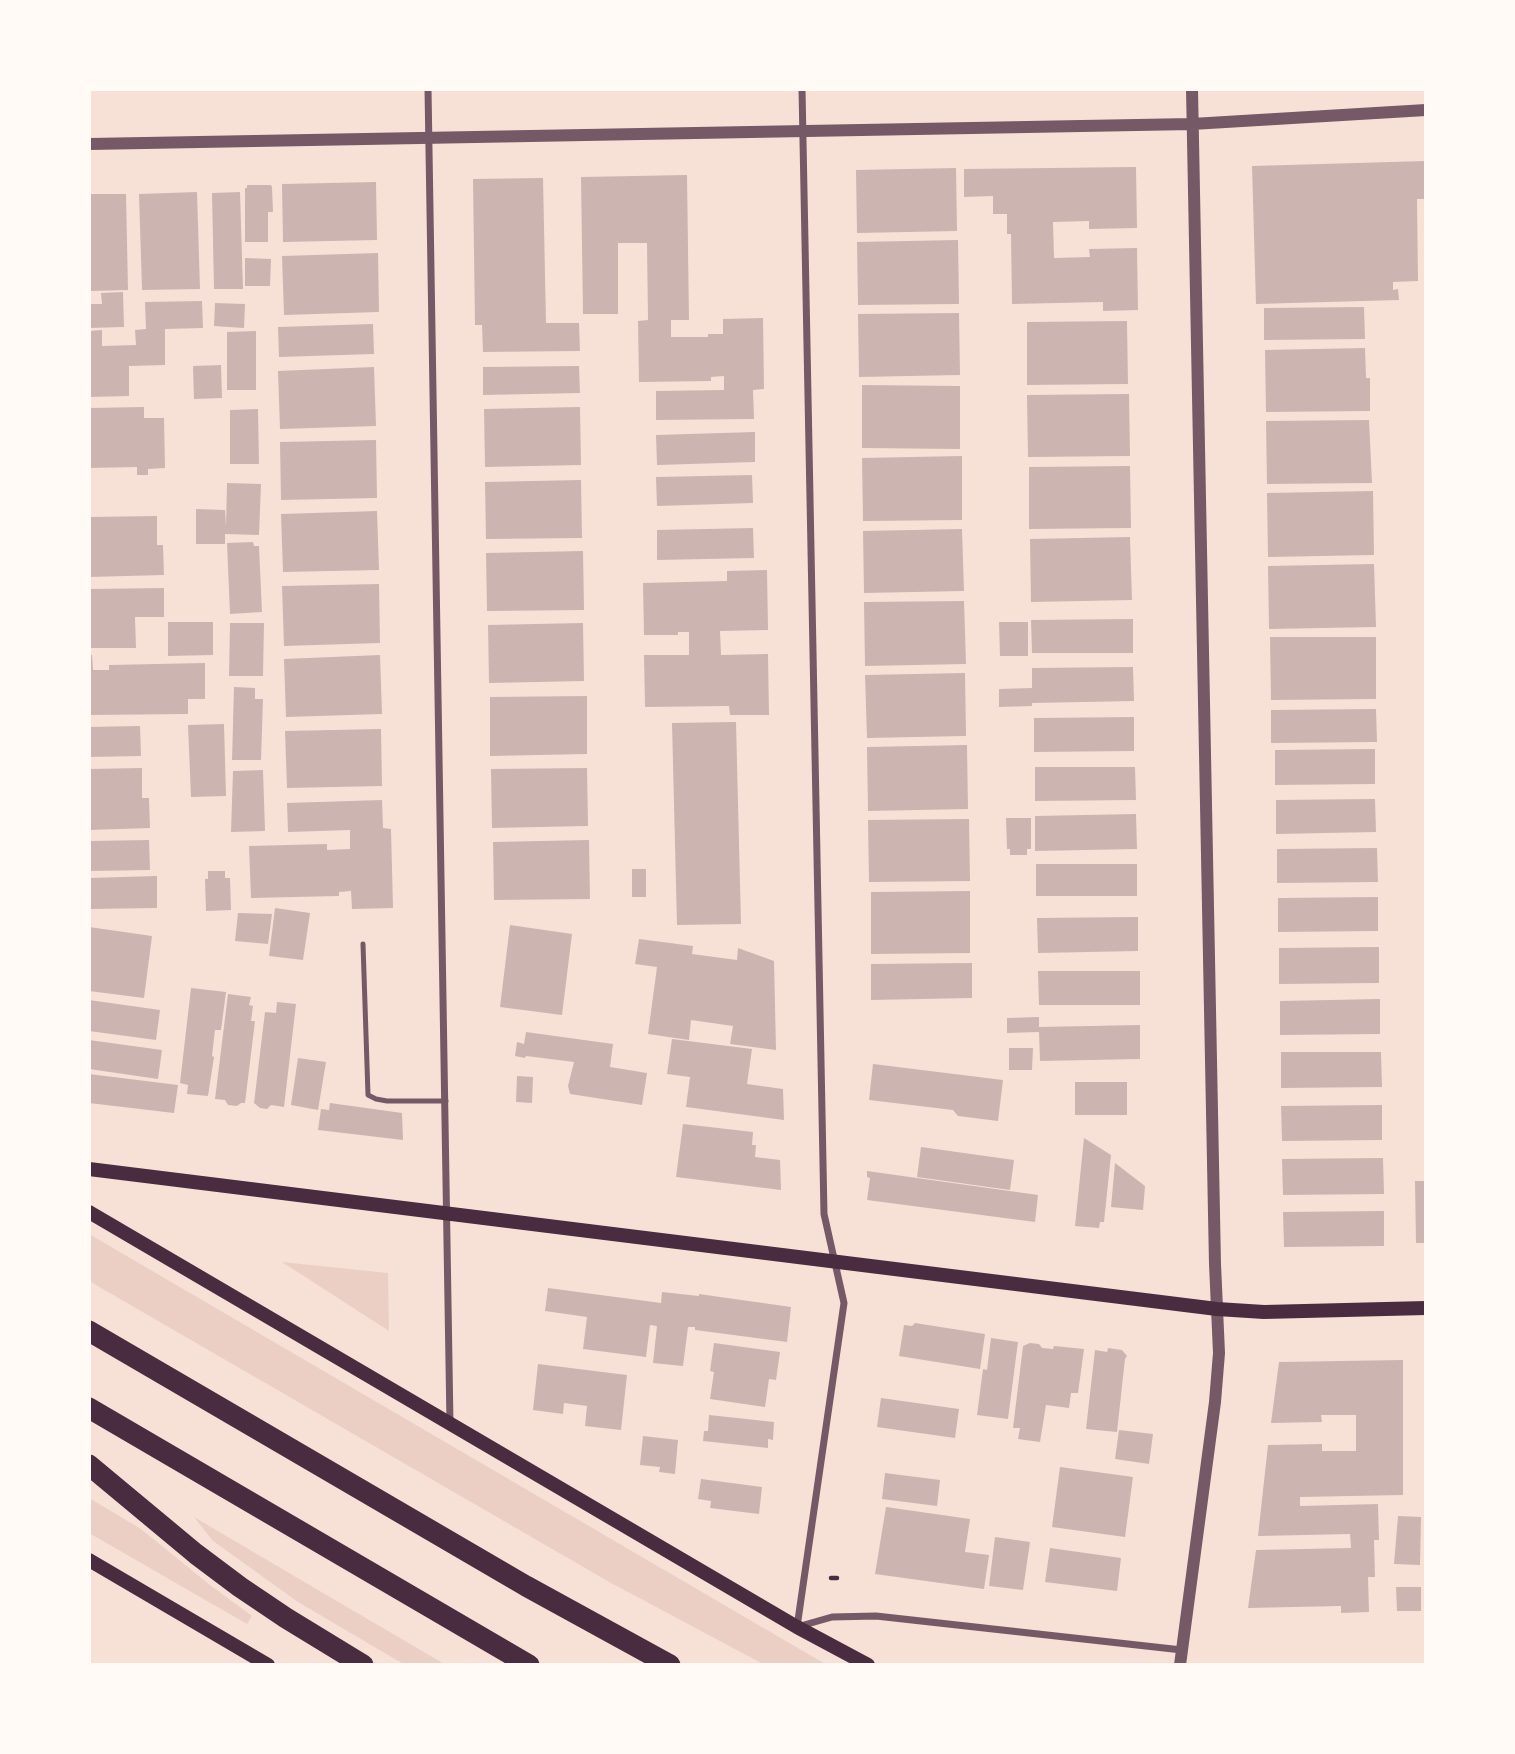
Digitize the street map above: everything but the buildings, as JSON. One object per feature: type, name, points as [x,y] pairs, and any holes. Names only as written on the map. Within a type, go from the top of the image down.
[{"type":"highway","points":[[89,1331],[526,1586],[670,1665]]},
{"type":"highway","points":[[89,1408],[529,1665]]},
{"type":"highway","points":[[89,1465],[229,1579],[363,1665]]},
{"type":"main road","points":[[89,1169],[1217,1309],[1264,1312],[1426,1308]]},
{"type":"main road","points":[[89,1212],[797,1627],[868,1665]]},
{"type":"main road","points":[[89,1560],[268,1665]]},
{"type":"street","points":[[428,89],[450,1424]]},
{"type":"street","points":[[802,89],[824,1214],[844,1303],[797,1627],[848,1615],[876,1616],[1182,1650]]},
{"type":"street","points":[[1180,1665],[1215,1402],[1219,1353],[1192,89]]},
{"type":"street","points":[[89,144],[1192,124],[1426,110]]},
{"type":"lane","points":[[363,944],[368,1095],[387,1101],[446,1101]]},
{"type":"shaded area","points":[[89,1234],[827,1665],[765,1665],[611,1583],[89,1281]]},
{"type":"shaded area","points":[[282,1262],[388,1273],[389,1331]]},
{"type":"shaded area","points":[[89,1498],[141,1529],[252,1616],[247,1624],[89,1533]]},
{"type":"shaded area","points":[[194,1517],[446,1665],[405,1665],[298,1602],[213,1541]]}]
